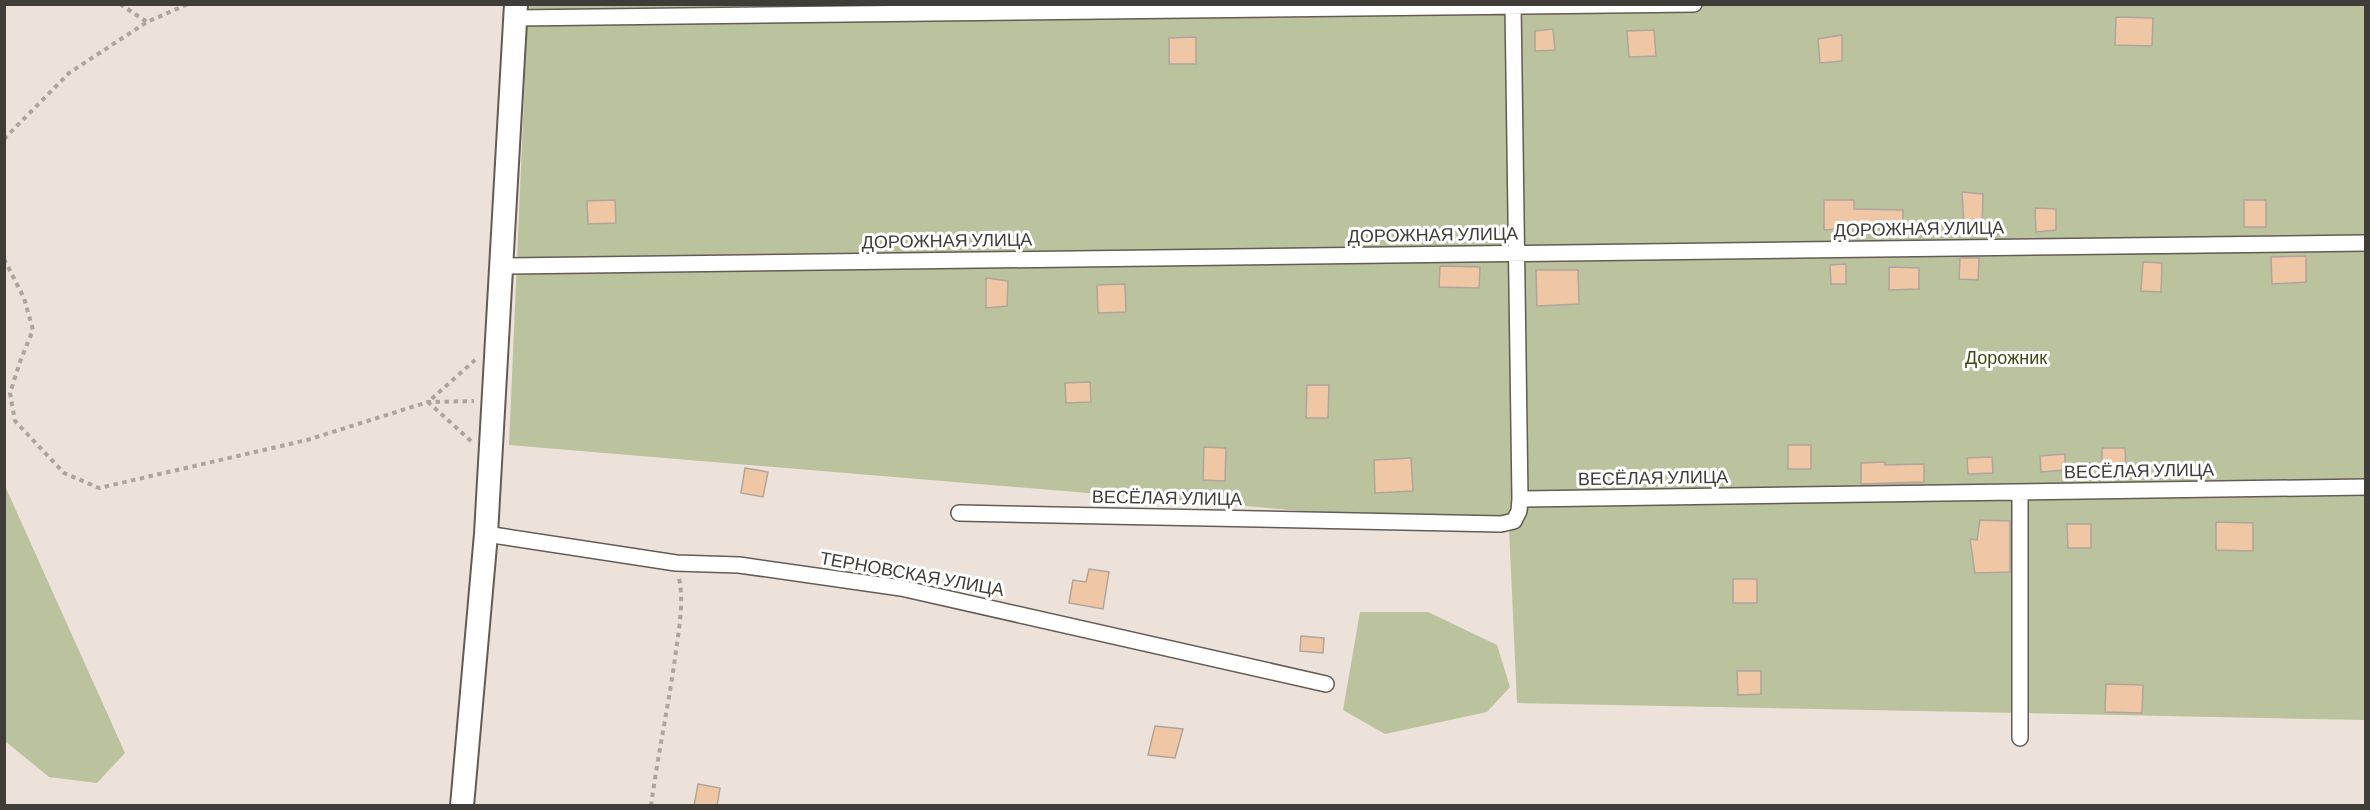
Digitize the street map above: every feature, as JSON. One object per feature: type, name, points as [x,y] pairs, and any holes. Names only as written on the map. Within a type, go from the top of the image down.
[{"type":"street","points":[[462,806],[486,534],[516,11],[1694,4]]},
{"type":"street","points":[[1513,6],[1520,500]]},
{"type":"street","name":"ДОРОЖНАЯ УЛИЦА","points":[[501,266],[2366,243]]},
{"type":"street","name":"ВЕСЁЛАЯ УЛИЦА","points":[[959,513],[1502,524],[1514,521],[1519,511],[1520,500],[2366,487]]},
{"type":"street","points":[[2020,492],[2020,738]]},
{"type":"street","name":"ТЕРНОВСКАЯ УЛИЦА","points":[[486,534],[676,563],[740,565],[901,588],[1326,684]]},
{"type":"path","points":[[120,4],[147,22]]},
{"type":"path","points":[[4,139],[69,73],[147,22],[188,4]]},
{"type":"path","points":[[4,259],[24,298],[33,330],[10,393],[15,421],[64,473],[99,488],[307,440],[428,402],[493,400]]},
{"type":"path","points":[[428,402],[496,341]]},
{"type":"path","points":[[428,402],[489,457]]},
{"type":"path","points":[[651,806],[669,705],[677,642],[682,592],[676,563]]},
{"type":"green space","name":"Дорожник","points":[[528,5],[2365,5],[2365,720],[1517,703],[1509,528],[509,445]]},
{"type":"green space","points":[[5,486],[125,753],[97,783],[49,777],[5,741]]},
{"type":"green space","points":[[1360,612],[1428,612],[1497,645],[1510,687],[1487,712],[1385,734],[1343,710]]},
{"type":"building","points":[[2116,17],[2153,18],[2152,46],[2115,45]]},
{"type":"building","points":[[1553,29],[1555,50],[1535,51],[1535,31]]},
{"type":"building","points":[[1654,30],[1656,56],[1629,57],[1627,31]]},
{"type":"building","points":[[1842,35],[1842,61],[1820,63],[1818,39]]},
{"type":"building","points":[[1196,37],[1196,64],[1169,64],[1169,38]]},
{"type":"building","points":[[1962,192],[1983,194],[1982,227],[1964,228]]},
{"type":"building","points":[[615,200],[616,223],[588,224],[587,201]]},
{"type":"building","points":[[1824,200],[1854,200],[1854,209],[1903,210],[1903,231],[1880,232],[1880,226],[1824,230]]},
{"type":"building","points":[[2244,200],[2266,200],[2266,227],[2244,227]]},
{"type":"building","points":[[2035,208],[2056,209],[2056,230],[2036,232]]},
{"type":"building","points":[[2306,256],[2306,282],[2272,284],[2271,257]]},
{"type":"building","points":[[1960,258],[1979,258],[1978,280],[1959,279]]},
{"type":"building","points":[[2143,262],[2162,263],[2161,292],[2141,291]]},
{"type":"building","points":[[1846,264],[1846,284],[1831,284],[1830,265]]},
{"type":"building","points":[[1440,266],[1480,267],[1479,288],[1439,287]]},
{"type":"building","points":[[1889,267],[1919,268],[1919,289],[1889,290]]},
{"type":"building","points":[[1536,270],[1578,270],[1579,304],[1537,306]]},
{"type":"building","points":[[986,278],[1008,281],[1007,306],[986,308]]},
{"type":"building","points":[[1125,284],[1126,312],[1098,313],[1097,285]]},
{"type":"building","points":[[1090,382],[1091,402],[1066,403],[1065,383]]},
{"type":"building","points":[[1307,385],[1329,385],[1328,418],[1306,418]]},
{"type":"building","points":[[1788,445],[1811,445],[1811,469],[1788,469]]},
{"type":"building","points":[[1204,447],[1226,448],[1225,481],[1203,480]]},
{"type":"building","points":[[2102,448],[2125,448],[2126,472],[2102,472]]},
{"type":"building","points":[[2065,454],[2065,470],[2041,472],[2040,456]]},
{"type":"building","points":[[1992,457],[1993,473],[1968,474],[1967,458]]},
{"type":"building","points":[[1411,458],[1413,491],[1375,493],[1374,460]]},
{"type":"building","points":[[1885,462],[1885,465],[1924,464],[1924,482],[1861,484],[1861,463]]},
{"type":"building","points":[[745,468],[768,472],[763,497],[741,493]]},
{"type":"building","points":[[1980,520],[2010,521],[2010,572],[1975,573],[1970,539],[1977,540]]},
{"type":"building","points":[[2216,522],[2253,523],[2253,551],[2216,550]]},
{"type":"building","points":[[2067,524],[2091,524],[2091,548],[2068,548]]},
{"type":"building","points":[[1089,569],[1109,572],[1103,609],[1069,603],[1073,580],[1086,582]]},
{"type":"building","points":[[1733,579],[1757,579],[1757,603],[1733,603]]},
{"type":"building","points":[[1301,636],[1324,638],[1323,653],[1300,651]]},
{"type":"building","points":[[1737,671],[1761,671],[1761,694],[1738,695]]},
{"type":"building","points":[[2106,684],[2143,685],[2142,713],[2105,712]]},
{"type":"building","points":[[1155,726],[1183,729],[1175,758],[1148,755]]},
{"type":"building","points":[[698,784],[720,788],[717,806],[694,806]]}]
